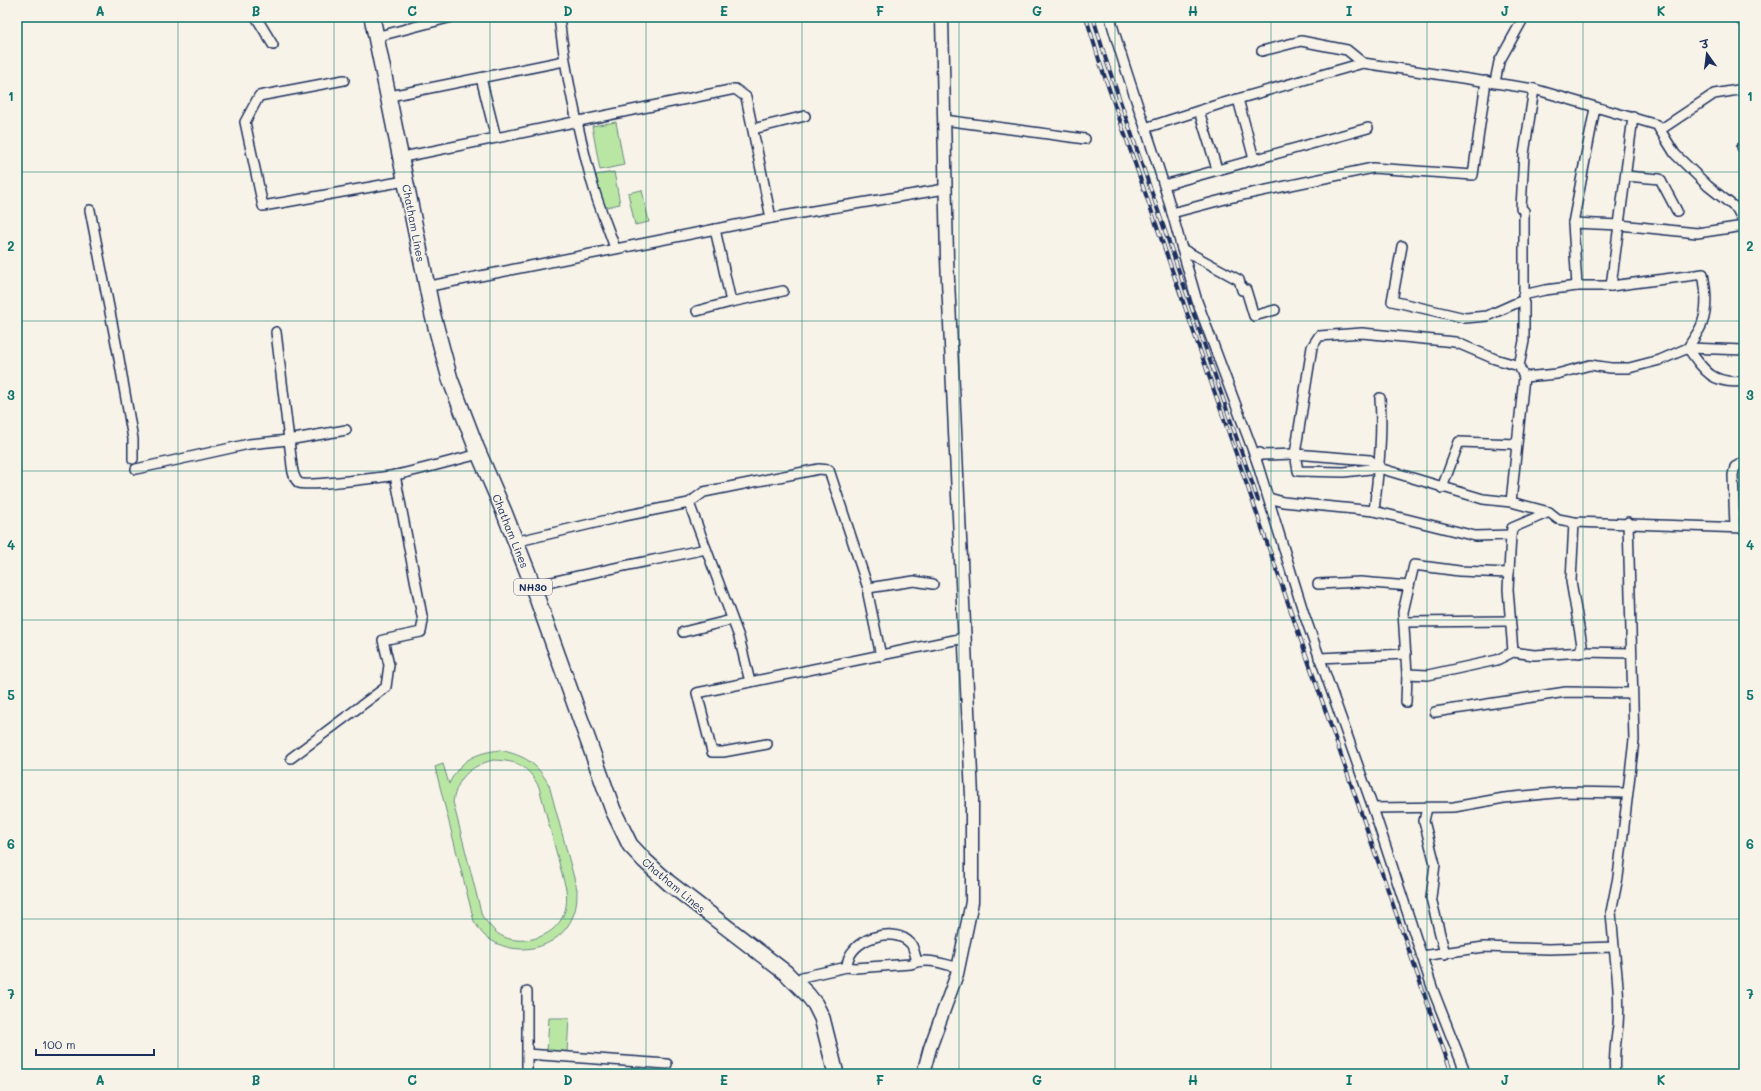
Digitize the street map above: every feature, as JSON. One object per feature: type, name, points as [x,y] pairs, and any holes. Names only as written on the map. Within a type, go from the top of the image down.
[{"type":"highway","name":"Chatham Lines","points":[[372,17],[433,316],[448,372],[479,454],[523,540],[623,814],[636,839],[653,859],[802,977],[818,994],[825,1006],[844,1074]]},
{"type":"highway","name":"Chatham Lines","points":[[380,17],[435,285],[453,360],[612,810],[630,845],[668,883],[786,974],[807,994],[815,1004],[822,1018],[836,1074]]},
{"type":"street","points":[[256,17],[273,45]]},
{"type":"street","points":[[383,35],[452,17]]},
{"type":"street","points":[[559,17],[564,61],[569,76],[577,121],[591,180],[615,248]]},
{"type":"street","points":[[923,1074],[930,1048],[959,968],[972,902],[972,796],[947,267],[942,17]]},
{"type":"street","points":[[1110,17],[1124,66],[1164,185],[1197,301],[1256,460],[1319,658],[1373,808],[1433,990],[1466,1074]]},
{"type":"street","points":[[1172,213],[1233,197],[1373,168],[1473,175],[1490,81],[1524,17]]},
{"type":"street","points":[[1736,17],[1744,22]]},
{"type":"street","points":[[1262,51],[1301,41],[1346,50],[1363,64]]},
{"type":"street","points":[[395,95],[564,61]]},
{"type":"street","points":[[1145,128],[1238,99],[1363,64],[1490,81],[1534,89],[1595,108],[1658,125],[1675,154],[1708,186],[1737,209],[1744,224],[1697,233],[1573,222]]},
{"type":"street","points":[[481,78],[496,138]]},
{"type":"street","points":[[344,80],[259,96],[245,122],[263,206],[405,181]]},
{"type":"street","points":[[408,156],[735,89],[746,97],[771,218]]},
{"type":"street","points":[[1511,502],[1524,377],[1519,366],[1524,341],[1524,211],[1521,208],[1524,154],[1534,89]]},
{"type":"street","points":[[1660,130],[1714,94],[1744,89]]},
{"type":"street","points":[[1238,99],[1254,159]]},
{"type":"street","points":[[1577,286],[1573,222],[1595,108]]},
{"type":"street","points":[[1199,111],[1217,169]]},
{"type":"street","points":[[753,129],[805,116]]},
{"type":"street","points":[[1611,286],[1633,118]]},
{"type":"street","points":[[944,120],[1085,139]]},
{"type":"street","points":[[1164,185],[1368,128]]},
{"type":"street","points":[[1626,176],[1660,179],[1677,211]]},
{"type":"street","points":[[435,285],[771,218],[945,189]]},
{"type":"street","points":[[90,210],[133,439],[133,459]]},
{"type":"street","points":[[715,229],[731,302]]},
{"type":"street","points":[[1402,246],[1392,301],[1465,318],[1487,316],[1523,298],[1577,286],[1611,286],[1703,274],[1706,287],[1706,303],[1702,324],[1688,348]]},
{"type":"street","points":[[1182,249],[1239,280],[1242,290],[1246,290],[1254,316],[1275,310]]},
{"type":"street","points":[[697,311],[783,291]]},
{"type":"street","points":[[276,332],[288,440],[294,474],[298,482],[301,484],[317,484],[395,475],[479,454]]},
{"type":"street","points":[[1379,468],[1344,472],[1298,471],[1295,454],[1312,347],[1319,336],[1362,333],[1455,342],[1494,359],[1519,366]]},
{"type":"street","points":[[1688,348],[1704,371],[1720,380],[1744,381]]},
{"type":"street","points":[[1524,377],[1556,374],[1590,364],[1610,368],[1629,368],[1660,360],[1688,348],[1744,350]]},
{"type":"street","points":[[1374,511],[1379,468],[1381,414],[1380,398]]},
{"type":"street","points":[[136,469],[249,444],[288,440],[346,430]]},
{"type":"street","points":[[1442,488],[1459,442],[1517,444]]},
{"type":"street","points":[[1256,460],[1260,453],[1295,454],[1370,460],[1379,468],[1442,488],[1483,499],[1511,502],[1548,512],[1558,519],[1574,522],[1628,522],[1740,528],[1733,475],[1735,467],[1744,462]]},
{"type":"street","points":[[523,540],[624,516],[689,503],[704,492],[819,469],[829,470],[868,588],[881,656]]},
{"type":"street","points":[[291,758],[386,687],[389,665],[383,640],[421,632],[423,621],[395,475]]},
{"type":"street","points":[[1269,498],[1283,502],[1374,511],[1475,536],[1511,535]]},
{"type":"street","points":[[689,503],[731,620],[739,637],[750,682]]},
{"type":"street","points":[[1513,652],[1508,589],[1512,528],[1548,512]]},
{"type":"street","points":[[1574,522],[1571,581],[1582,645],[1579,653]]},
{"type":"street","points":[[1615,1074],[1613,1060],[1618,1025],[1619,989],[1611,912],[1618,878],[1634,740],[1628,522]]},
{"type":"street","points":[[540,585],[589,573],[621,568],[706,549]]},
{"type":"street","points":[[1406,702],[1407,674],[1403,612],[1414,565],[1460,571],[1509,573]]},
{"type":"street","points":[[868,588],[914,581],[934,584]]},
{"type":"street","points":[[1318,584],[1360,582],[1409,586]]},
{"type":"street","points":[[683,632],[731,620]]},
{"type":"street","points":[[1404,622],[1510,621]]},
{"type":"street","points":[[767,744],[715,753],[712,752],[697,693],[964,638]]},
{"type":"street","points":[[1407,674],[1428,675],[1496,660],[1513,652],[1534,655],[1631,653]]},
{"type":"street","points":[[1319,658],[1406,654]]},
{"type":"street","points":[[1435,712],[1566,692],[1632,693]]},
{"type":"street","points":[[1373,808],[1454,807],[1504,798],[1565,792],[1627,793]]},
{"type":"street","points":[[1427,808],[1424,821],[1434,864],[1431,898],[1445,954]]},
{"type":"street","points":[[847,967],[847,958],[860,943],[866,939],[880,936],[902,937],[912,945],[917,961]]},
{"type":"street","points":[[1422,956],[1445,954],[1484,947],[1549,949],[1614,947]]},
{"type":"street","points":[[802,977],[847,967],[855,968],[911,964],[917,961],[934,962],[959,968]]},
{"type":"street","points":[[527,992],[527,1074]]},
{"type":"street","points":[[527,1054],[667,1064]]},
{"type":"green space","points":[[616,122],[624,165],[600,170],[592,126]]},
{"type":"green space","points":[[614,172],[620,204],[602,208],[596,175]]},
{"type":"green space","points":[[642,190],[649,222],[635,225],[628,193]]},
{"type":"green space","points":[[500,750],[529,761],[544,777],[549,785],[577,889],[575,909],[566,928],[557,937],[546,944],[534,948],[509,948],[496,943],[480,931],[474,921],[435,767],[443,764],[449,784],[463,763],[483,753]],"holes":[[[493,760],[515,763],[521,766],[526,769],[539,787],[566,889],[566,907],[560,921],[555,928],[539,937],[521,940],[504,937],[494,931],[482,916],[453,802],[458,786],[466,774],[478,766]]]},
{"type":"green space","points":[[549,1018],[569,1018],[567,1053],[547,1052]]},
{"type":"railway","points":[[1086,17],[1100,63],[1452,1074]]},
{"type":"railway","points":[[1093,17],[1106,60],[1258,500]]}]
